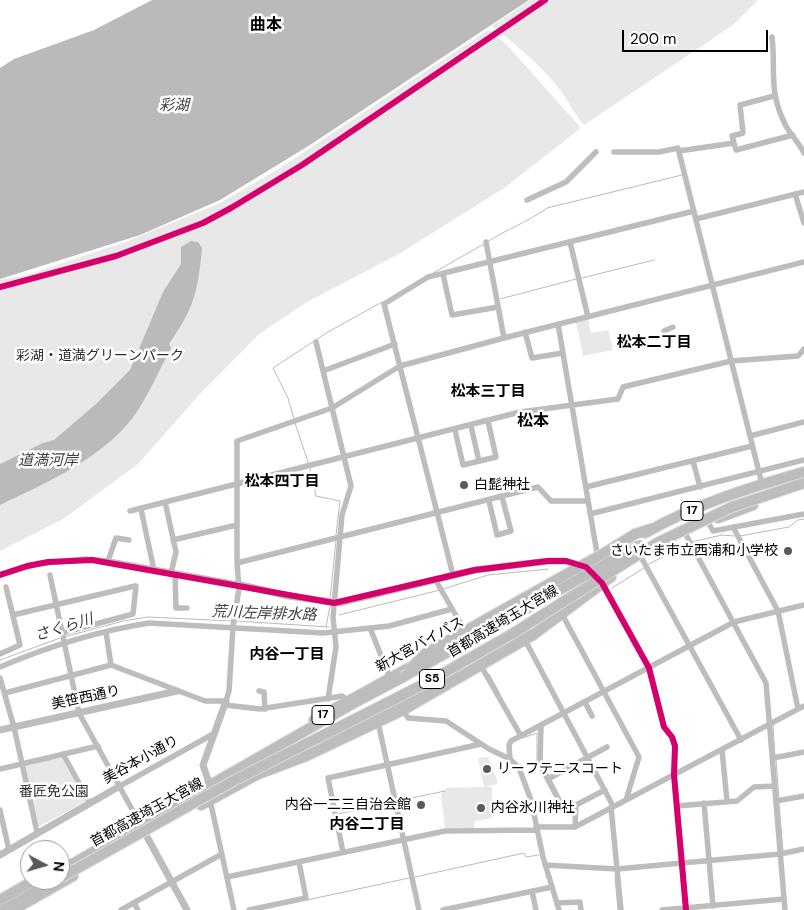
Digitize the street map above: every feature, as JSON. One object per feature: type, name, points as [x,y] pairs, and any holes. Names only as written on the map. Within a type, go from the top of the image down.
[{"type":"highway","name":"新大宮バイパス","points":[[70,860],[209,783],[347,700],[390,678],[652,530],[716,500],[804,472]]},
{"type":"highway","name":"首都高速埼玉大宮線","points":[[70,865],[352,704],[681,523],[739,498],[804,477]]},
{"type":"highway","name":"首都高速埼玉大宮線","points":[[70,872],[235,780],[428,682],[512,634],[657,543],[732,507],[804,483]]},
{"type":"highway","name":"17","points":[[14,910],[256,775],[306,756],[403,710],[529,637],[602,583],[645,563],[688,539],[708,522],[778,495],[804,488]]},
{"type":"highway","name":"S5","points":[[403,677],[426,653],[635,534],[652,530]]},
{"type":"highway","name":"17","points":[[297,750],[341,732],[431,687],[522,636],[529,637]]},
{"type":"highway","points":[[0,900],[20,889]]},
{"type":"highway","points":[[0,905],[26,890]]},
{"type":"highway","points":[[3,910],[38,890]]},
{"type":"street","points":[[772,36],[774,96],[785,124],[804,153]]},
{"type":"street","points":[[774,96],[740,105],[743,133],[732,136],[736,150],[793,135]]},
{"type":"street","points":[[614,152],[659,152],[678,148],[679,151],[734,143]]},
{"type":"street","points":[[679,151],[762,484]]},
{"type":"street","points":[[527,200],[566,182],[596,152]]},
{"type":"street","points":[[696,219],[804,192]]},
{"type":"street","points":[[795,194],[804,222]]},
{"type":"street","points":[[453,575],[384,304],[428,277],[694,211]]},
{"type":"street","points":[[486,242],[504,338]]},
{"type":"street","points":[[570,242],[588,317]]},
{"type":"street","points":[[209,783],[203,765],[229,691],[233,623],[239,588],[237,584],[236,525],[237,441],[332,408],[400,366],[525,332],[804,262]]},
{"type":"street","points":[[443,274],[452,315],[498,308]]},
{"type":"street","points":[[558,324],[598,560]]},
{"type":"street","points":[[664,331],[673,327]]},
{"type":"street","points":[[525,332],[532,358],[563,353]]},
{"type":"street","points":[[316,342],[350,486],[344,501],[337,539],[331,603],[336,647],[328,699]]},
{"type":"street","points":[[323,371],[395,344]]},
{"type":"street","points":[[130,511],[520,412],[618,399],[623,388],[731,361],[798,356],[804,348]]},
{"type":"street","points":[[455,430],[464,465],[496,457],[488,421]]},
{"type":"street","points":[[750,436],[804,422]]},
{"type":"street","points":[[470,426],[479,461]]},
{"type":"street","points":[[586,487],[752,446]]},
{"type":"street","points":[[590,514],[804,460]]},
{"type":"street","points":[[693,461],[700,487]]},
{"type":"street","points":[[237,563],[538,487],[550,501],[588,501]]},
{"type":"street","points":[[489,500],[497,535],[510,531],[502,497]]},
{"type":"street","points":[[164,502],[176,552],[173,573],[176,608],[187,608]]},
{"type":"street","points":[[141,509],[154,570]]},
{"type":"street","points":[[708,522],[713,531],[804,514]]},
{"type":"street","points":[[173,540],[236,525]]},
{"type":"street","points":[[227,877],[444,831],[575,827],[801,707],[778,611],[733,527]]},
{"type":"street","points":[[108,561],[116,538],[129,540]]},
{"type":"street","points":[[688,539],[766,683],[785,910]]},
{"type":"street","points":[[0,575],[27,566],[48,562],[84,559],[108,561],[136,569],[154,570],[237,584],[331,603],[453,575],[516,564],[566,561],[586,566],[602,583],[649,668],[664,727],[672,737],[675,746],[674,775],[686,909]]},
{"type":"street","points":[[564,580],[570,570],[566,561]]},
{"type":"street","points":[[645,563],[741,740]]},
{"type":"street","points":[[50,575],[79,713],[139,822]]},
{"type":"street","points":[[436,579],[467,635]]},
{"type":"street","points":[[0,667],[63,638],[133,614],[136,586],[13,615]]},
{"type":"street","points":[[0,654],[20,645],[6,587]]},
{"type":"street","points":[[510,759],[509,746],[511,741],[734,622],[804,605]]},
{"type":"street","points":[[63,638],[149,623],[233,623],[323,633],[334,627],[370,628],[389,626],[452,609]]},
{"type":"street","points":[[562,614],[639,757],[626,800]]},
{"type":"street","points":[[370,628],[390,678]]},
{"type":"street","points":[[106,632],[111,665]]},
{"type":"street","points":[[529,637],[564,713],[612,807],[621,910]]},
{"type":"street","points":[[5,693],[111,665],[205,702],[265,708],[342,696],[347,700]]},
{"type":"street","points":[[481,666],[521,736]]},
{"type":"street","points":[[0,678],[14,727],[37,832]]},
{"type":"street","name":"美笹西通り","points":[[0,730],[177,691]]},
{"type":"street","points":[[259,691],[264,692],[265,708]]},
{"type":"street","points":[[585,702],[592,716]]},
{"type":"street","points":[[403,710],[408,718],[446,720],[481,744],[510,759],[519,768],[531,800],[545,865],[559,910]]},
{"type":"street","points":[[378,722],[419,910]]},
{"type":"street","points":[[540,725],[540,763],[561,804],[576,805],[605,790]]},
{"type":"street","name":"美谷本小通り","points":[[0,855],[37,832],[215,733]]},
{"type":"street","points":[[343,852],[328,778],[481,744]]},
{"type":"street","points":[[0,768],[98,746]]},
{"type":"street","points":[[548,779],[607,748]]},
{"type":"street","points":[[722,750],[726,802]]},
{"type":"street","points":[[773,758],[804,752]]},
{"type":"street","points":[[63,754],[90,803]]},
{"type":"street","points":[[677,806],[737,801],[754,788],[775,786]]},
{"type":"street","points":[[776,801],[804,796]]},
{"type":"street","points":[[210,800],[234,910]]},
{"type":"street","points":[[704,803],[713,906]]},
{"type":"street","points":[[575,827],[576,805]]},
{"type":"street","points":[[0,810],[9,850]]},
{"type":"street","points":[[146,835],[187,910]]},
{"type":"street","points":[[545,865],[617,869],[709,859],[780,854],[804,849]]},
{"type":"street","points":[[121,910],[222,854]]},
{"type":"street","points":[[249,910],[306,898],[299,862]]},
{"type":"street","points":[[443,910],[552,887]]},
{"type":"street","points":[[532,891],[536,910]]},
{"type":"street","points":[[662,910],[713,906],[729,907],[784,899]]},
{"type":"street","points":[[557,903],[580,902],[581,910]]},
{"type":"street","points":[[134,903],[138,910]]},
{"type":"green space","points":[[531,0],[758,0],[733,25],[584,125],[554,82],[538,65],[492,26]]},
{"type":"green space","name":"彩湖・道満グリーンパーク","points":[[488,30],[506,44],[581,128],[504,188],[399,254],[307,302],[259,334],[200,394],[138,464],[63,519],[0,551],[0,280],[27,275],[128,241],[218,204],[277,170]]},
{"type":"green space","points":[[588,318],[591,333],[608,330],[613,350],[583,356],[576,321]]},
{"type":"green space","points":[[488,757],[497,780],[497,784],[485,787],[492,787],[492,818],[475,821],[474,828],[445,828],[441,794],[447,788],[484,787],[478,758]]},
{"type":"green space","name":"番匠免公園","points":[[62,758],[87,801],[38,827],[24,764]]},
{"type":"water","name":"彩湖","points":[[152,0],[529,0],[310,145],[220,200],[140,235],[0,279],[0,68],[14,59],[94,30]]},
{"type":"water","name":"道満河岸","points":[[191,241],[198,242],[202,248],[199,276],[193,299],[184,320],[169,344],[171,348],[154,382],[134,416],[106,445],[90,457],[73,468],[0,505],[0,464],[43,443],[54,440],[96,404],[130,370],[163,292],[181,264],[181,247]]},
{"type":"waterway","points":[[487,242],[547,208],[682,175]]},
{"type":"waterway","points":[[433,273],[484,244]]},
{"type":"waterway","points":[[582,278],[654,260]]},
{"type":"waterway","points":[[500,299],[576,279]]},
{"type":"waterway","points":[[294,419],[288,398],[273,368],[328,332],[382,302]]},
{"type":"waterway","points":[[295,423],[309,465]]},
{"type":"waterway","points":[[310,468],[316,496],[340,501],[336,535]]},
{"type":"waterway","points":[[740,536],[789,527],[798,520],[804,519]]},
{"type":"waterway","points":[[691,542],[722,535],[734,536]]},
{"type":"waterway","name":"荒川左岸排水路","points":[[330,599],[336,541]]},
{"type":"waterway","points":[[647,565],[688,544]]},
{"type":"waterway","points":[[612,588],[644,568]]},
{"type":"waterway","points":[[443,589],[488,575],[548,569]]},
{"type":"waterway","points":[[339,615],[440,590]]},
{"type":"waterway","name":"荒川左岸排水路","points":[[326,627],[330,606]]},
{"type":"waterway","name":"荒川左岸排水路","points":[[64,637],[123,621],[148,617],[233,621]]},
{"type":"waterway","name":"荒川左岸排水路","points":[[237,621],[329,627]]},
{"type":"waterway","name":"さくら川","points":[[0,660],[60,638]]},
{"type":"waterway","points":[[489,674],[500,694]]},
{"type":"waterway","points":[[773,725],[775,756]]},
{"type":"waterway","points":[[523,738],[537,733],[537,764],[554,796]]},
{"type":"waterway","points":[[776,760],[779,799]]},
{"type":"waterway","points":[[397,801],[445,791]]},
{"type":"waterway","points":[[338,814],[393,802]]},
{"type":"waterway","points":[[779,803],[783,851]]},
{"type":"waterway","points":[[415,877],[524,853],[526,857],[539,855]]},
{"type":"waterway","points":[[615,877],[618,910]]},
{"type":"waterway","points":[[307,900],[409,878]]},
{"type":"cycle path","points":[[0,287],[116,256],[203,223],[302,165],[545,0]]},
{"type":"cycle path","points":[[0,575],[27,566],[48,562],[92,560],[334,603],[475,570],[548,561],[566,561],[586,567],[602,583],[649,668],[664,727],[672,737],[675,746],[674,775],[686,910]]},
{"type":"place","name":"白髭神社","points":[[464,485]]},
{"type":"place","name":"さいたま市立西浦和小学校","points":[[788,551]]},
{"type":"place","name":"リーフテニスコート","points":[[487,769]]},
{"type":"place","name":"内谷一二三自治会館","points":[[421,805]]},
{"type":"place","name":"内谷氷川神社","points":[[481,808]]},
{"type":"district","name":"曲本","points":[[266,26]]},
{"type":"district","name":"松本二丁目","points":[[654,343]]},
{"type":"district","name":"松本三丁目","points":[[488,392]]},
{"type":"district","name":"松本","points":[[533,422]]},
{"type":"district","name":"松本四丁目","points":[[282,482]]},
{"type":"district","name":"内谷一丁目","points":[[287,655]]},
{"type":"district","name":"内谷二丁目","points":[[367,825]]}]
